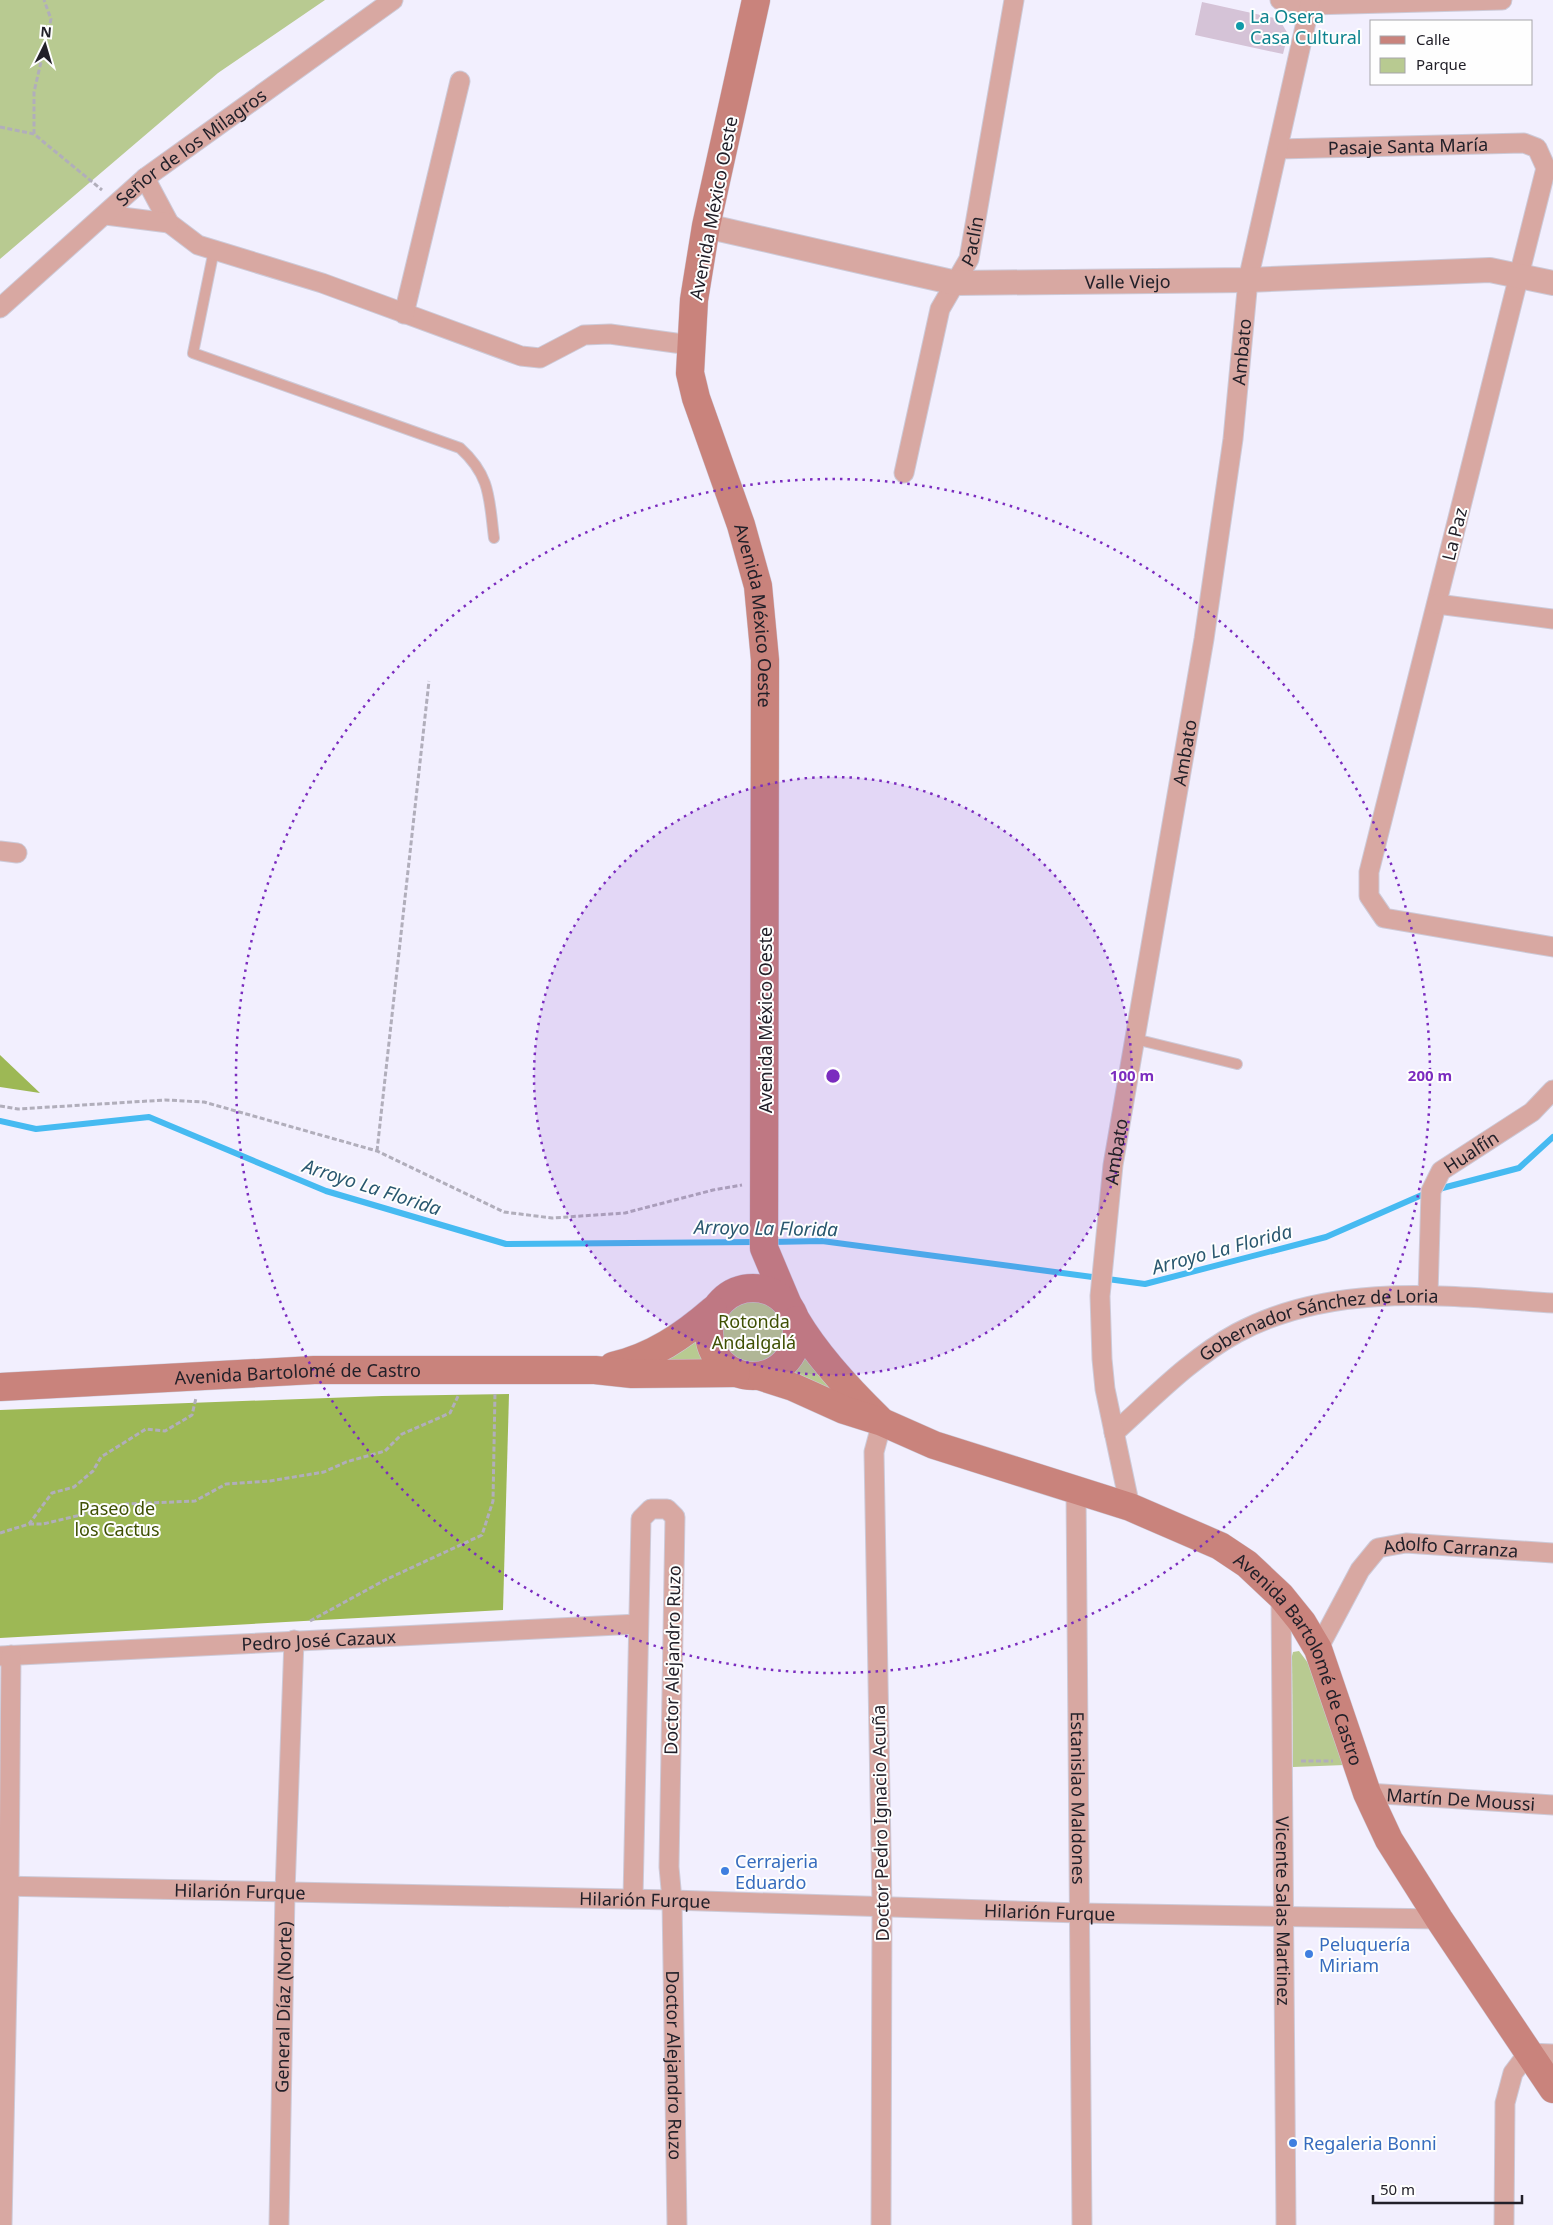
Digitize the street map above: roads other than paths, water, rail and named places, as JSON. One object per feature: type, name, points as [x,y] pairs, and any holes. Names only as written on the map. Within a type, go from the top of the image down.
[{"type":"main road","name":"Avenida México Oeste","points":[[756,0],[706,226],[690,345],[690,373],[696,398],[741,525],[758,586],[765,660],[764,1248],[792,1312]]},
{"type":"main road","points":[[718,1304],[734,1292],[756,1288],[778,1296],[792,1312],[797,1340],[792,1355],[775,1371],[748,1374],[719,1361],[711,1347],[708,1331],[718,1304],[764,1248]]},
{"type":"main road","name":"Avenida Bartolomé de Castro","points":[[595,1370],[624,1364],[657,1350],[680,1337],[718,1304]]},
{"type":"main road","name":"Avenida Bartolomé de Castro","points":[[792,1312],[807,1338],[854,1396],[882,1422]]},
{"type":"main road","name":"Avenida Bartolomé de Castro","points":[[0,1387],[314,1370],[595,1370],[632,1374],[748,1374],[784,1384],[844,1410],[882,1422],[943,1448],[1130,1507],[1220,1546],[1247,1564],[1281,1596],[1302,1622],[1318,1649],[1367,1793],[1389,1840],[1438,1919],[1541,2053],[1553,2089]]},
{"type":"street","name":"Señor de los Milagros","points":[[0,308],[145,178],[393,0]]},
{"type":"street","name":"Paclín","points":[[904,473],[940,309],[969,259],[1014,0]]},
{"type":"street","points":[[1280,0],[1311,3],[1502,0]]},
{"type":"street","name":"Ambato","points":[[1130,1507],[1114,1433],[1102,1359],[1100,1296],[1113,1164],[1204,639],[1233,440],[1248,280],[1311,3]]},
{"type":"street","points":[[404,314],[460,81]]},
{"type":"street","name":"Pasaje Santa María","points":[[1278,149],[1524,143],[1537,148]]},
{"type":"street","name":"La Paz","points":[[1537,148],[1546,168],[1369,872],[1369,896],[1384,918],[1553,947]]},
{"type":"street","points":[[145,178],[169,224]]},
{"type":"street","points":[[112,209],[169,224],[198,245],[322,283],[521,356],[540,358],[584,335],[610,334],[690,345]]},
{"type":"street","name":"Valle Viejo","points":[[706,226],[956,283],[1248,280],[1490,270],[1553,284]]},
{"type":"street","points":[[1437,604],[1553,619]]},
{"type":"street","name":"Hualfín","points":[[1428,1295],[1431,1191],[1441,1171],[1532,1112],[1553,1090]]},
{"type":"street","name":"Gobernador Sánchez de Loria","points":[[1114,1433],[1193,1363],[1238,1333],[1292,1311],[1340,1300],[1428,1295],[1553,1303]]},
{"type":"street","name":"Doctor Pedro Ignacio Acuña","points":[[881,2225],[882,1907],[874,1452],[882,1422]]},
{"type":"street","name":"Estanislao Maldones","points":[[1076,1490],[1082,2225]]},
{"type":"street","name":"Doctor Alejandro Ruzo","points":[[633,1899],[641,1519],[651,1509],[667,1509],[675,1517],[669,1867],[672,1900],[677,2225]]},
{"type":"street","name":"Adolfo Carranza","points":[[1318,1649],[1360,1570],[1378,1548],[1406,1543],[1553,1553]]},
{"type":"street","name":"Vicente Salas Martinez","points":[[1281,1596],[1286,2225]]},
{"type":"street","name":"Pedro José Cazaux","points":[[6,1655],[638,1624]]},
{"type":"street","name":"General Díaz (Norte)","points":[[279,2225],[285,1892],[294,1640]]},
{"type":"street","points":[[2,2225],[6,1655]]},
{"type":"street","name":"Martín De Moussi","points":[[1367,1793],[1553,1805]]},
{"type":"street","name":"Hilarión Furque","points":[[5,1886],[633,1899],[1079,1913],[1438,1919]]},
{"type":"street","points":[[1504,2225],[1505,2103],[1513,2073],[1541,2053]]},
{"type":"lane","points":[[214,250],[193,353],[460,448],[475,461],[487,484],[494,538]]},
{"type":"lane","points":[[1135,1040],[1237,1064]]},
{"type":"waterway","name":"Arroyo La Florida","points":[[0,1121],[36,1129],[149,1117],[326,1191],[506,1244],[757,1242]]},
{"type":"waterway","name":"Arroyo La Florida","points":[[770,1242],[822,1241],[1145,1284],[1326,1237],[1431,1191],[1519,1168],[1553,1137]]},
{"type":"place","name":"La Osera Casa Cultural","points":[[1240,26]]},
{"type":"place","name":"Cerrajeria Eduardo","points":[[725,1871]]},
{"type":"place","name":"Peluquería Miriam","points":[[1309,1954]]},
{"type":"place","name":"Regaleria Bonni","points":[[1293,2143]]},
{"type":"park label","name":"Rotonda Andalgalá","points":[[754,1331]]},
{"type":"park label","name":"Paseo de los Cactus","points":[[117,1518]]}]
